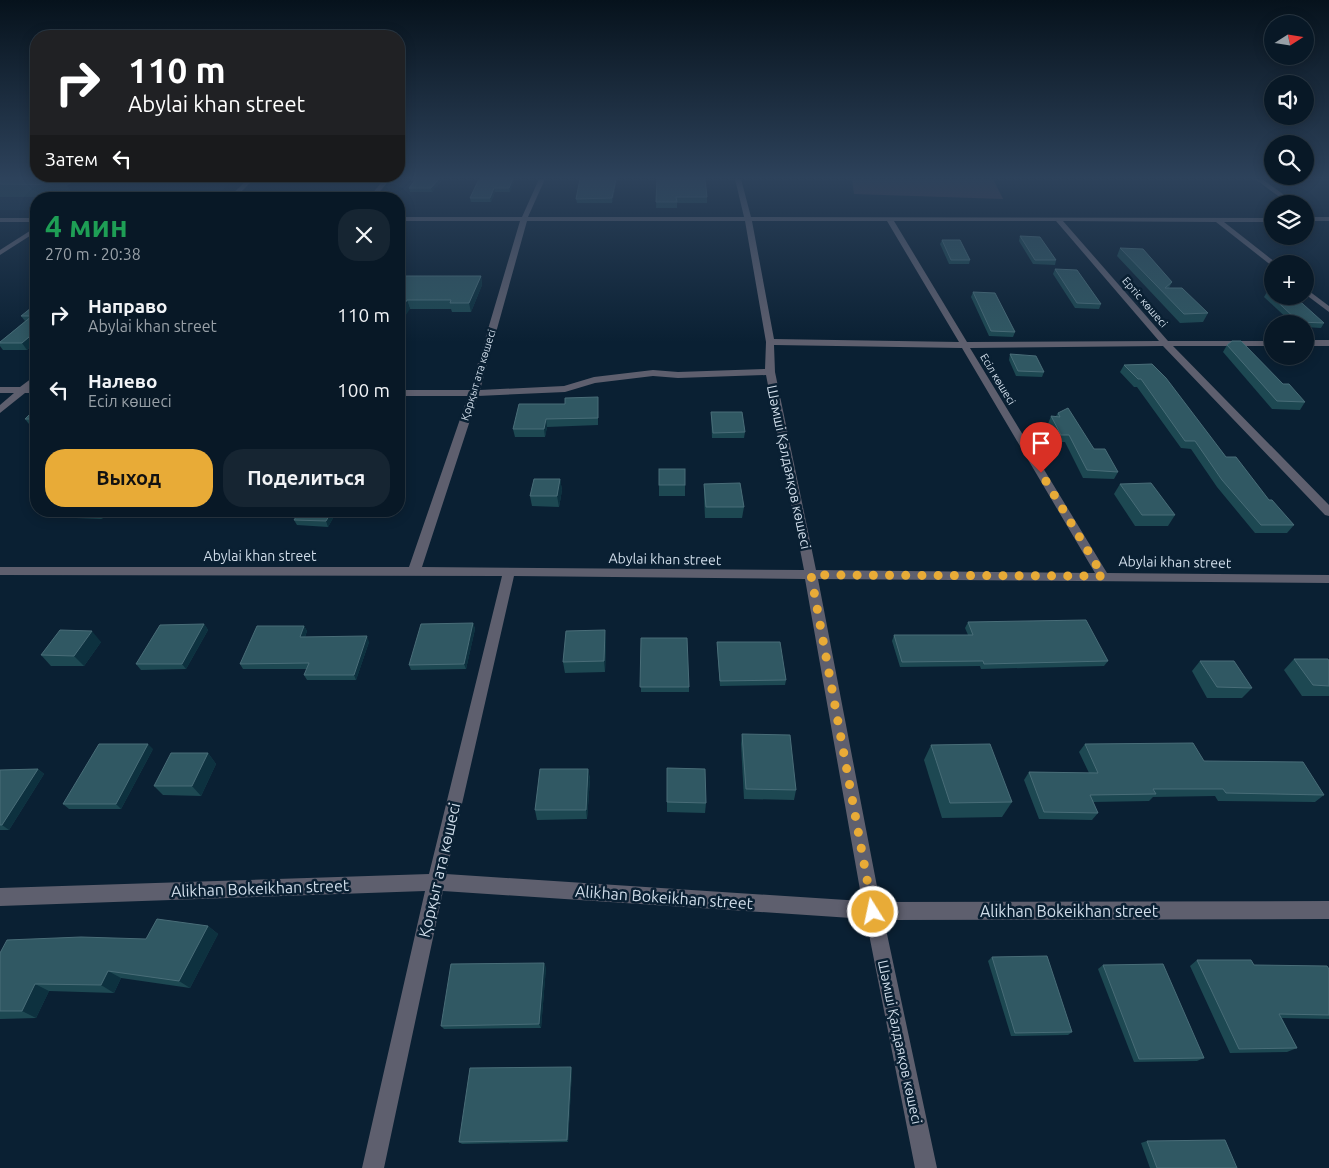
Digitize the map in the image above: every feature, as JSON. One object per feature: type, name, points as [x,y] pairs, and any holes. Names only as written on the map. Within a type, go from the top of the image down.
[{"type":"street","points":[[0,253],[29,234]]},
{"type":"street","name":"Қорқыт ата көшесі","points":[[414,571],[474,393],[520,234]]},
{"type":"street","name":"Шәмші Қалдаяқов көшесі","points":[[750,234],[770,342],[770,372],[811,575],[873,912],[926,1168]]},
{"type":"street","name":"Есіл көшесі","points":[[898,234],[1103,576]]},
{"type":"street","name":"Ертіс көшесі","points":[[1071,234],[1166,344],[1329,512]]},
{"type":"street","points":[[1234,234],[1264,258]]},
{"type":"street","points":[[1314,298],[1329,310]]},
{"type":"street","points":[[770,342],[963,345],[1264,343]]},
{"type":"street","points":[[1314,343],[1329,342]]},
{"type":"street","points":[[405,393],[474,393],[564,389],[594,380],[630,375],[770,372]]},
{"type":"street","points":[[0,410],[30,384]]},
{"type":"street","points":[[0,390],[30,390]]},
{"type":"street","name":"Abylai khan street","points":[[0,571],[414,571],[1329,579]]},
{"type":"street","name":"Қорқыт ата көшесі","points":[[373,1168],[436,882],[502,609],[509,572]]},
{"type":"street","name":"Alikhan Bokeikhan street","points":[[0,897],[436,882],[873,912],[1329,910]]},
{"type":"building","points":[[1020,236],[1040,237],[1056,260],[1035,260]]},
{"type":"building","points":[[942,240],[960,240],[970,260],[951,260]]},
{"type":"building","points":[[1120,248],[1143,249],[1172,282],[1165,288],[1182,288],[1208,313],[1184,314]]},
{"type":"building","points":[[1055,269],[1077,270],[1101,304],[1077,303]]},
{"type":"building","points":[[405,276],[481,276],[469,303],[450,303],[451,300],[407,300],[405,303]]},
{"type":"building","points":[[973,292],[995,293],[1015,332],[991,331]]},
{"type":"building","points":[[1281,305],[1304,305],[1324,323],[1314,323],[1314,315],[1292,315]]},
{"type":"building","points":[[30,309],[30,316],[21,316]]},
{"type":"building","points":[[30,318],[30,336],[22,343],[0,342]]},
{"type":"building","points":[[1232,341],[1241,341],[1283,384],[1289,384],[1305,402],[1277,401],[1227,345]]},
{"type":"building","points":[[1010,354],[1036,356],[1044,372],[1018,371]]},
{"type":"building","points":[[1152,364],[1166,378],[1226,457],[1236,457],[1269,500],[1272,500],[1294,525],[1261,525],[1222,480],[1195,441],[1185,441],[1141,379],[1138,379],[1124,365]]},
{"type":"building","points":[[598,397],[598,418],[546,419],[544,429],[513,429],[519,404],[565,404],[565,398]]},
{"type":"building","points":[[1068,408],[1094,449],[1105,449],[1118,472],[1087,470],[1069,435],[1061,435],[1051,416],[1060,417],[1058,413]]},
{"type":"building","points":[[711,412],[742,412],[745,432],[713,433]]},
{"type":"building","points":[[659,469],[685,469],[685,485],[659,485]]},
{"type":"building","points":[[534,479],[560,479],[557,496],[530,496]]},
{"type":"building","points":[[740,483],[744,507],[706,507],[704,484]]},
{"type":"building","points":[[1151,483],[1175,515],[1142,515],[1120,484]]},
{"type":"building","points":[[296,517],[328,517],[326,521],[294,520]]},
{"type":"building","points":[[1086,620],[1108,661],[984,664],[983,661],[902,662],[894,635],[973,635],[968,622]]},
{"type":"building","points":[[473,623],[464,664],[409,665],[421,624]]},
{"type":"building","points":[[204,624],[182,664],[136,664],[160,625]]},
{"type":"building","points":[[257,626],[304,626],[300,637],[367,636],[354,675],[304,675],[309,663],[240,664]]},
{"type":"building","points":[[60,630],[92,631],[74,656],[41,655]]},
{"type":"building","points":[[605,630],[604,661],[563,662],[566,631]]},
{"type":"building","points":[[641,638],[687,638],[689,687],[640,687]]},
{"type":"building","points":[[717,642],[780,642],[786,680],[720,681]]},
{"type":"building","points":[[1294,659],[1328,659],[1329,686],[1313,685]]},
{"type":"building","points":[[1200,661],[1234,661],[1252,688],[1217,687]]},
{"type":"building","points":[[742,734],[790,735],[796,790],[746,789]]},
{"type":"building","points":[[1193,743],[1204,761],[1303,762],[1324,795],[1226,793],[1223,789],[1153,789],[1156,794],[1090,795],[1098,813],[1044,812],[1029,772],[1098,773],[1085,744]]},
{"type":"building","points":[[99,744],[148,744],[116,804],[63,804]]},
{"type":"building","points":[[990,744],[1012,802],[950,803],[931,745]]},
{"type":"building","points":[[171,753],[208,753],[192,786],[154,786]]},
{"type":"building","points":[[667,768],[705,769],[706,803],[667,802]]},
{"type":"building","points":[[38,769],[2,825],[0,825],[0,770]]},
{"type":"building","points":[[540,769],[588,769],[586,810],[535,810]]},
{"type":"building","points":[[157,919],[208,926],[179,981],[108,971],[101,985],[35,984],[22,1011],[0,1011],[0,953],[7,940],[81,937],[146,939]]},
{"type":"building","points":[[1047,956],[1072,1032],[1015,1033],[992,957]]},
{"type":"building","points":[[1197,960],[1251,960],[1254,965],[1327,966],[1329,969],[1329,1015],[1279,1014],[1297,1048],[1239,1049]]},
{"type":"building","points":[[544,963],[539,1024],[441,1026],[451,964]]},
{"type":"building","points":[[1163,964],[1204,1058],[1139,1059],[1103,965]]},
{"type":"building","points":[[571,1067],[567,1140],[459,1142],[470,1068]]},
{"type":"building","points":[[1225,1140],[1237,1168],[1157,1168],[1147,1141]]},
{"type":"route","points":[[873,912],[811,575],[1103,576],[1041,473]]}]
